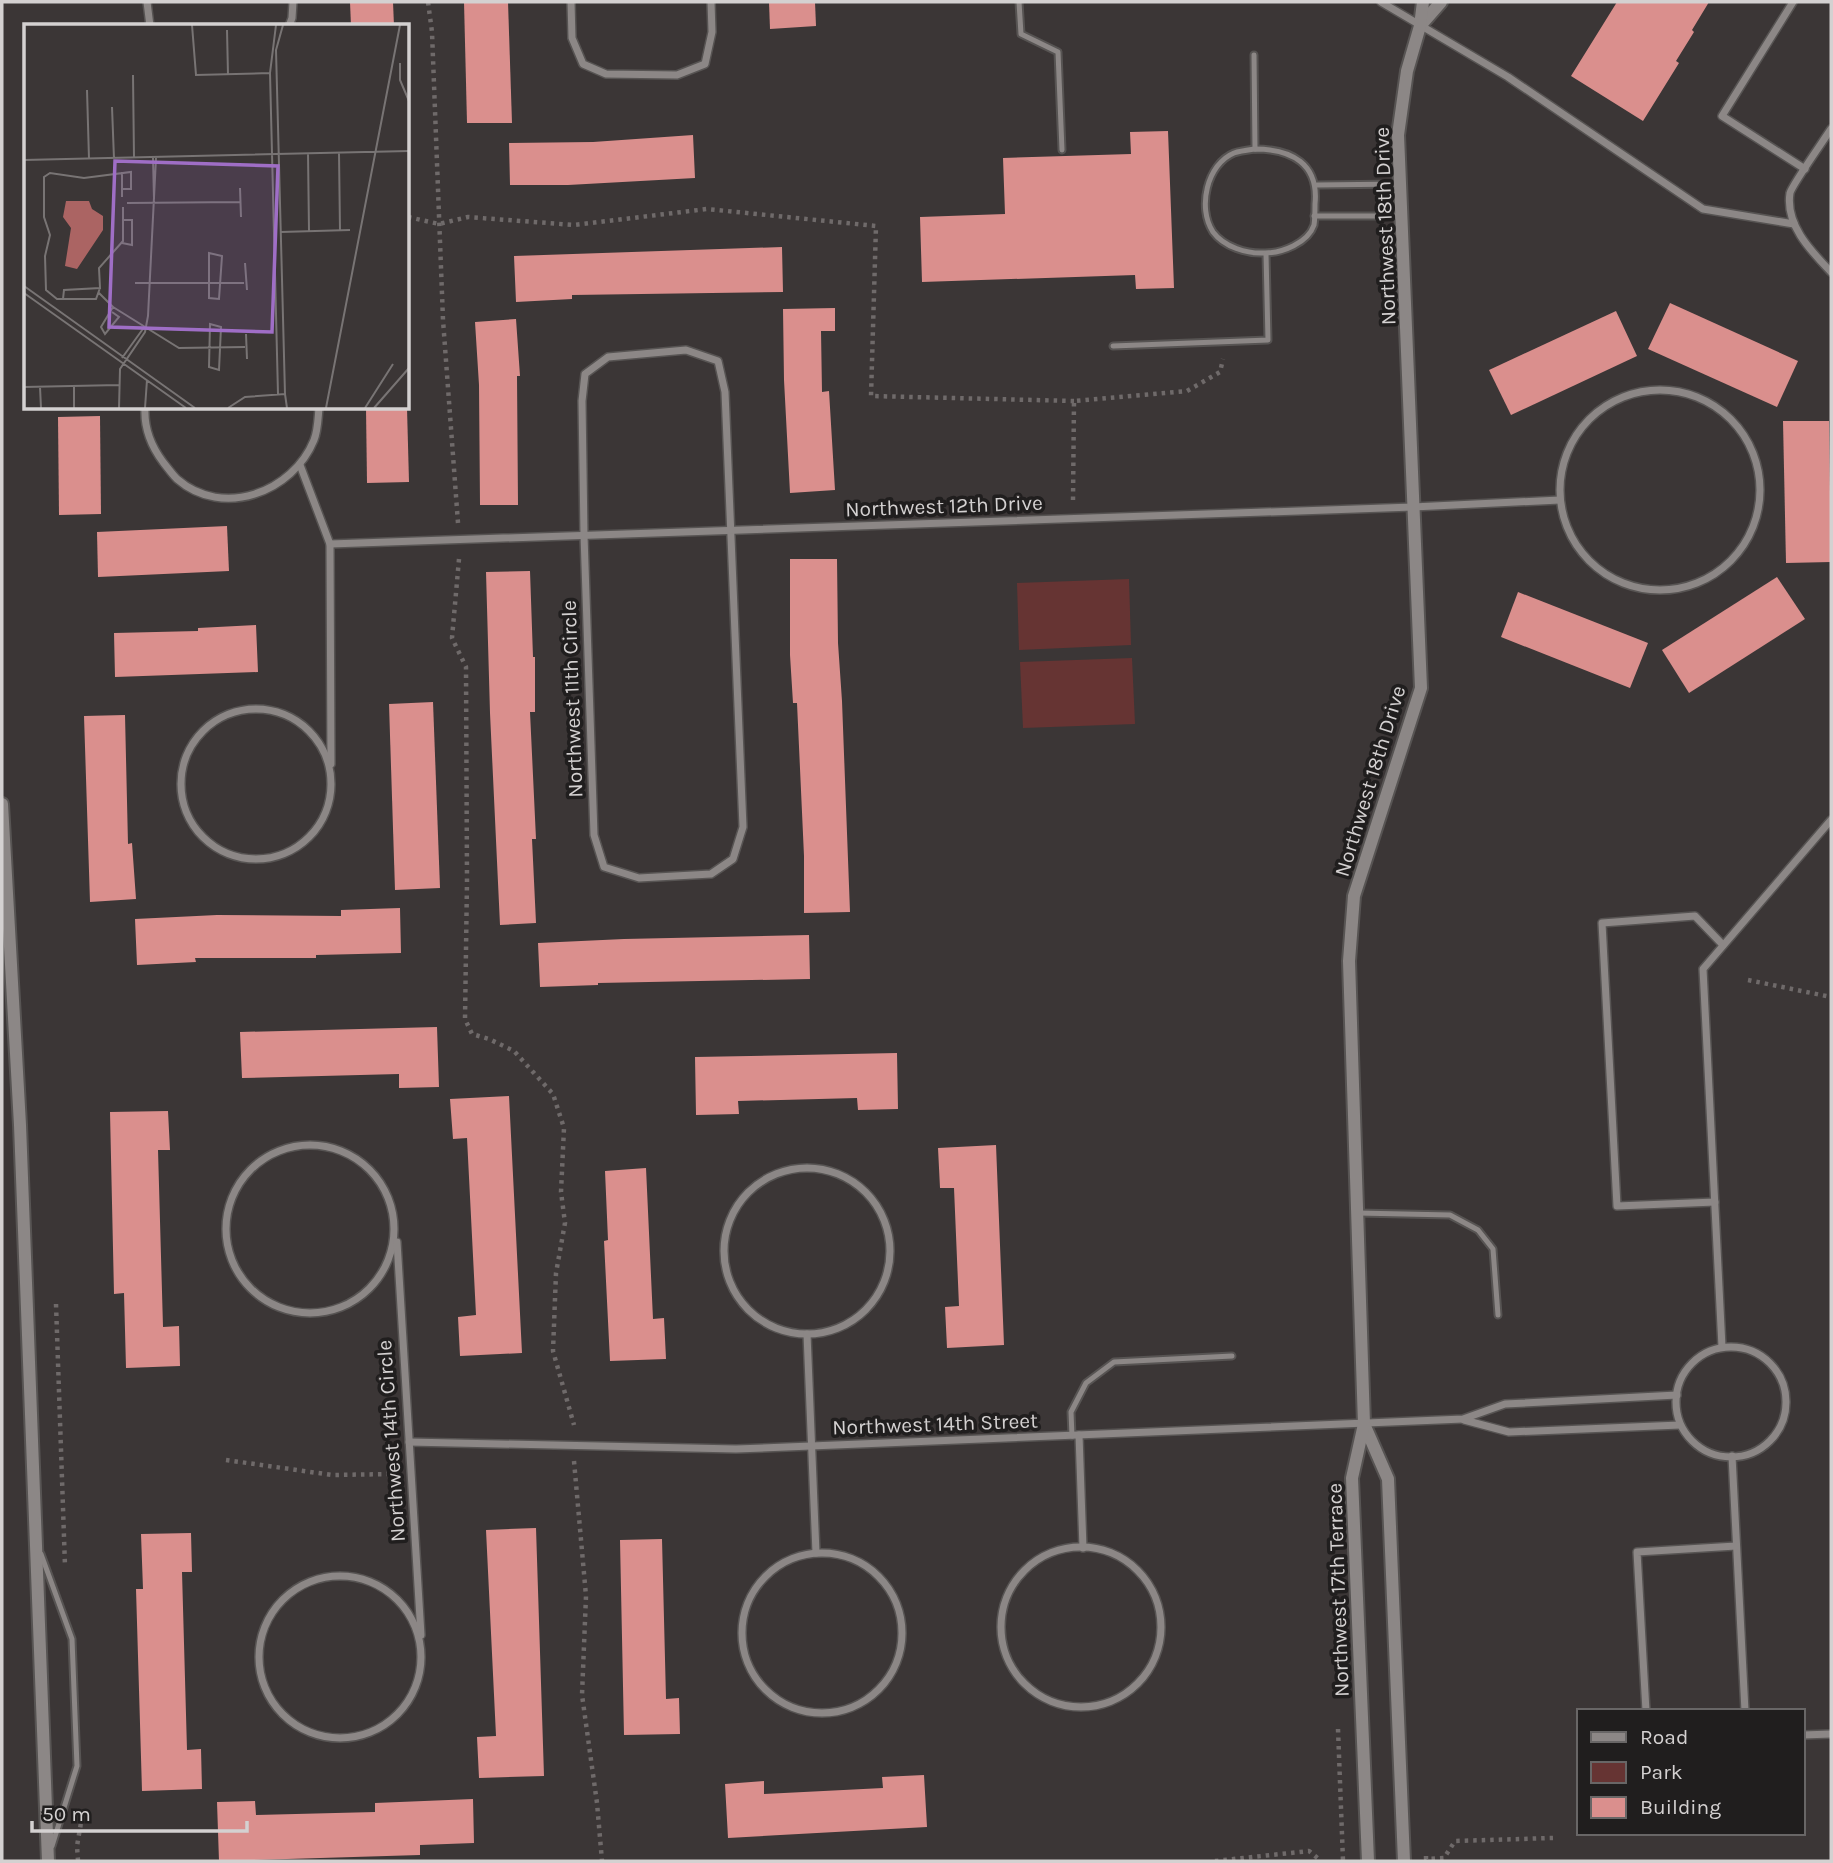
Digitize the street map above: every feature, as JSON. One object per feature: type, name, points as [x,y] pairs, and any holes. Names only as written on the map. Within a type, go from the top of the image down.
[{"type":"street","points":[[148,2],[150,24]]},
{"type":"street","points":[[291,22],[293,2]]},
{"type":"street","points":[[571,2],[572,38],[583,64],[606,75],[677,75],[705,64],[712,32],[711,2]]},
{"type":"street","points":[[1381,2],[1508,77],[1703,209],[1794,224]]},
{"type":"street","name":"Northwest 18th Drive","points":[[1364,1424],[1349,961],[1354,896],[1421,688],[1398,135],[1407,71],[1420,26],[1423,2]]},
{"type":"street","name":"Northwest 18th Drive","points":[[1420,26],[1441,2]]},
{"type":"street","points":[[1793,2],[1721,116],[1805,169]]},
{"type":"street","points":[[1831,129],[1790,192],[1794,224],[1808,247],[1831,272]]},
{"type":"street","name":"Northwest 11th Circle","points":[[686,350],[718,361],[725,392],[732,531],[743,827],[733,859],[711,874],[639,878],[604,867],[594,835],[584,536],[582,401],[585,374],[608,357],[686,350]]},
{"type":"street","points":[[1667,389],[1701,397],[1730,416],[1751,444],[1761,477],[1759,512],[1747,541],[1727,565],[1701,582],[1670,589],[1639,588],[1609,576],[1585,556],[1568,530],[1560,500],[1562,465],[1577,433],[1601,408],[1632,393],[1667,389]]},
{"type":"street","points":[[145,410],[144,420],[153,449],[177,479],[204,494],[234,498],[254,495],[281,483],[300,465],[315,438],[319,410]]},
{"type":"street","points":[[300,465],[330,544],[331,779],[328,807],[316,830],[297,848],[272,858],[248,859],[222,851],[202,836],[187,814],[181,788],[184,764],[195,740],[214,722],[238,711],[264,709],[289,717],[311,732],[325,754],[331,779]]},
{"type":"street","name":"Northwest 12th Drive","points":[[330,544],[1413,508],[1560,500]]},
{"type":"street","points":[[2,804],[20,1125],[48,1860]]},
{"type":"street","points":[[1722,1347],[1703,969],[1831,820]]},
{"type":"street","points":[[1714,1202],[1617,1206],[1602,923],[1695,916],[1723,945]]},
{"type":"street","name":"Northwest 14th Circle","points":[[396,1227],[391,1256],[382,1273],[377,1282],[355,1301],[327,1312],[296,1313],[268,1303],[245,1284],[230,1259],[225,1229],[229,1203],[243,1177],[265,1157],[292,1146],[322,1145],[352,1154],[374,1173],[390,1199],[396,1227],[422,1652],[419,1681],[406,1707],[385,1726],[358,1737],[329,1738],[302,1729],[280,1712],[265,1688],[259,1660],[263,1631],[277,1606],[298,1587],[325,1577],[353,1577],[377,1584],[400,1601],[415,1625],[422,1652]]},
{"type":"street","points":[[817,1167],[845,1176],[868,1194],[884,1218],[891,1246],[887,1275],[874,1301],[852,1321],[826,1332],[807,1334],[794,1334],[766,1324],[743,1306],[728,1282],[722,1253],[726,1226],[739,1200],[761,1181],[788,1169],[817,1167]]},
{"type":"street","points":[[807,1334],[816,1553]]},
{"type":"street","points":[[1722,1347],[1741,1347],[1768,1361],[1780,1376],[1786,1395],[1785,1414],[1777,1432],[1764,1446],[1747,1454],[1725,1457],[1707,1451],[1691,1441],[1680,1425],[1675,1406],[1679,1382],[1689,1366],[1704,1353],[1722,1347]]},
{"type":"street","name":"Northwest 14th Street","points":[[409,1442],[736,1449],[1463,1419],[1505,1405],[1677,1395]]},
{"type":"street","name":"Northwest 14th Street","points":[[1463,1419],[1509,1432],[1680,1425]]},
{"type":"street","points":[[1364,1424],[1388,1479],[1404,1861]]},
{"type":"street","name":"Northwest 17th Terrace","points":[[1364,1424],[1352,1478],[1368,1861]]},
{"type":"street","points":[[1075,1436],[1083,1548]]},
{"type":"street","points":[[1732,1456],[1745,1709]]},
{"type":"street","points":[[1646,1709],[1637,1552],[1737,1546]]},
{"type":"street","points":[[1083,1548],[1093,1548],[1121,1557],[1142,1575],[1157,1599],[1162,1626],[1158,1651],[1146,1676],[1125,1695],[1100,1705],[1072,1707],[1045,1699],[1023,1682],[1008,1659],[1001,1632],[1005,1602],[1018,1578],[1039,1559],[1065,1549],[1083,1548]]},
{"type":"street","points":[[832,1552],[859,1561],[881,1578],[896,1601],[903,1629],[901,1649],[891,1675],[872,1696],[848,1709],[816,1713],[788,1706],[765,1690],[748,1667],[741,1640],[744,1609],[757,1584],[778,1565],[804,1554],[816,1553],[832,1552]]},
{"type":"street","points":[[1805,1735],[1831,1734]]},
{"type":"lane","points":[[1019,2],[1021,34],[1058,52],[1062,150]]},
{"type":"lane","points":[[1254,55],[1255,149]]},
{"type":"lane","points":[[1273,149],[1286,153],[1306,167],[1317,185],[1313,227],[1300,243],[1266,254],[1240,251],[1224,242],[1212,230],[1207,215],[1206,190],[1212,173],[1222,161],[1234,153],[1273,149]]},
{"type":"lane","points":[[1317,185],[1401,184]]},
{"type":"lane","points":[[1314,216],[1402,216]]},
{"type":"lane","points":[[1113,345],[1268,340],[1266,254]]},
{"type":"lane","points":[[1358,1213],[1450,1215],[1478,1230],[1493,1249],[1498,1315]]},
{"type":"lane","points":[[1075,1436],[1071,1412],[1086,1383],[1114,1362],[1232,1356]]},
{"type":"lane","points":[[36,1541],[72,1639],[77,1766],[48,1860]]},
{"type":"path","points":[[428,2],[432,32],[446,372],[458,524]]},
{"type":"path","points":[[410,217],[439,224],[468,217],[574,225],[707,209],[876,226],[871,396],[1074,401],[1188,391],[1220,372],[1228,342]]},
{"type":"path","points":[[1073,519],[1074,401]]},
{"type":"path","points":[[459,559],[452,638],[466,667],[465,1019],[472,1034],[514,1051],[554,1094],[564,1128],[561,1192],[565,1223],[556,1273],[553,1350],[574,1424]]},
{"type":"path","points":[[1748,980],[1831,997]]},
{"type":"path","points":[[226,1460],[332,1475],[395,1474]]},
{"type":"path","points":[[575,1472],[586,1597],[582,1695],[602,1861]]},
{"type":"path","points":[[1338,1729],[1343,1861]]},
{"type":"path","points":[[1426,1845],[1426,1859],[1444,1858],[1455,1842],[1553,1838]]},
{"type":"path","points":[[1215,1861],[1309,1851],[1321,1861]]},
{"type":"green space","points":[[1129,579],[1131,645],[1019,650],[1017,583]]},
{"type":"green space","points":[[1132,658],[1135,724],[1023,728],[1020,662]]},
{"type":"building","points":[[350,2],[393,2],[394,24],[351,24]]},
{"type":"building","points":[[464,2],[508,2],[512,123],[467,123]]},
{"type":"building","points":[[769,2],[815,2],[816,26],[770,29]]},
{"type":"building","points":[[1617,2],[1709,2],[1676,61],[1679,63],[1643,121],[1571,76]]},
{"type":"building","points":[[1168,131],[1174,288],[1136,289],[1135,275],[922,282],[920,217],[1005,214],[1003,158],[1131,154],[1130,132]]},
{"type":"building","points":[[693,135],[695,178],[568,185],[510,185],[509,143],[593,142]]},
{"type":"building","points":[[782,247],[783,292],[572,295],[572,299],[516,302],[514,256]]},
{"type":"building","points":[[1670,303],[1798,361],[1777,407],[1648,349]]},
{"type":"building","points":[[835,308],[835,331],[821,331],[822,392],[829,391],[835,490],[790,493],[783,309]]},
{"type":"building","points":[[1616,311],[1637,356],[1511,415],[1489,370]]},
{"type":"building","points":[[516,319],[520,376],[517,376],[518,505],[480,505],[479,385],[475,322]]},
{"type":"building","points":[[366,410],[407,410],[409,482],[367,483]]},
{"type":"building","points":[[100,416],[101,514],[59,515],[58,417]]},
{"type":"building","points":[[1783,421],[1829,421],[1831,562],[1786,563]]},
{"type":"building","points":[[227,526],[229,571],[98,577],[97,532]]},
{"type":"building","points":[[790,559],[837,559],[850,912],[804,913],[797,703],[793,703],[790,655]]},
{"type":"building","points":[[530,571],[535,657],[535,712],[530,712],[536,839],[532,839],[536,923],[500,925],[486,572]]},
{"type":"building","points":[[1777,577],[1805,619],[1689,693],[1662,650]]},
{"type":"building","points":[[1518,592],[1648,643],[1630,688],[1501,637]]},
{"type":"building","points":[[256,625],[258,672],[115,677],[114,633],[198,631],[198,628]]},
{"type":"building","points":[[433,702],[440,888],[395,890],[389,704]]},
{"type":"building","points":[[125,715],[128,844],[132,843],[136,899],[90,902],[84,716]]},
{"type":"building","points":[[400,908],[401,953],[316,955],[316,958],[195,958],[196,962],[137,965],[135,919],[217,915],[341,916],[341,910]]},
{"type":"building","points":[[809,935],[810,979],[598,983],[540,987],[538,943]]},
{"type":"building","points":[[437,1027],[439,1087],[399,1088],[399,1074],[242,1078],[240,1032]]},
{"type":"building","points":[[897,1053],[898,1109],[858,1110],[857,1098],[738,1101],[739,1114],[696,1115],[695,1057]]},
{"type":"building","points":[[509,1096],[522,1353],[460,1356],[458,1317],[476,1315],[467,1138],[453,1139],[450,1099]]},
{"type":"building","points":[[168,1111],[170,1150],[158,1150],[163,1327],[179,1326],[180,1366],[126,1368],[124,1293],[114,1294],[110,1112]]},
{"type":"building","points":[[996,1145],[1004,1345],[947,1348],[945,1307],[959,1306],[954,1188],[940,1188],[938,1148]]},
{"type":"building","points":[[646,1168],[653,1319],[664,1318],[666,1359],[610,1361],[604,1241],[608,1240],[605,1171]]},
{"type":"building","points":[[536,1528],[544,1776],[479,1778],[477,1737],[496,1736],[486,1530]]},
{"type":"building","points":[[191,1533],[192,1572],[182,1572],[187,1750],[201,1749],[202,1789],[142,1791],[136,1589],[143,1589],[141,1534]]},
{"type":"building","points":[[662,1539],[666,1699],[679,1698],[680,1734],[624,1735],[620,1540]]},
{"type":"building","points":[[924,1775],[927,1827],[728,1838],[725,1784],[764,1781],[764,1794],[883,1788],[882,1777]]},
{"type":"building","points":[[473,1799],[474,1843],[420,1845],[420,1855],[219,1861],[217,1802],[255,1801],[256,1815],[375,1812],[375,1803]]}]
